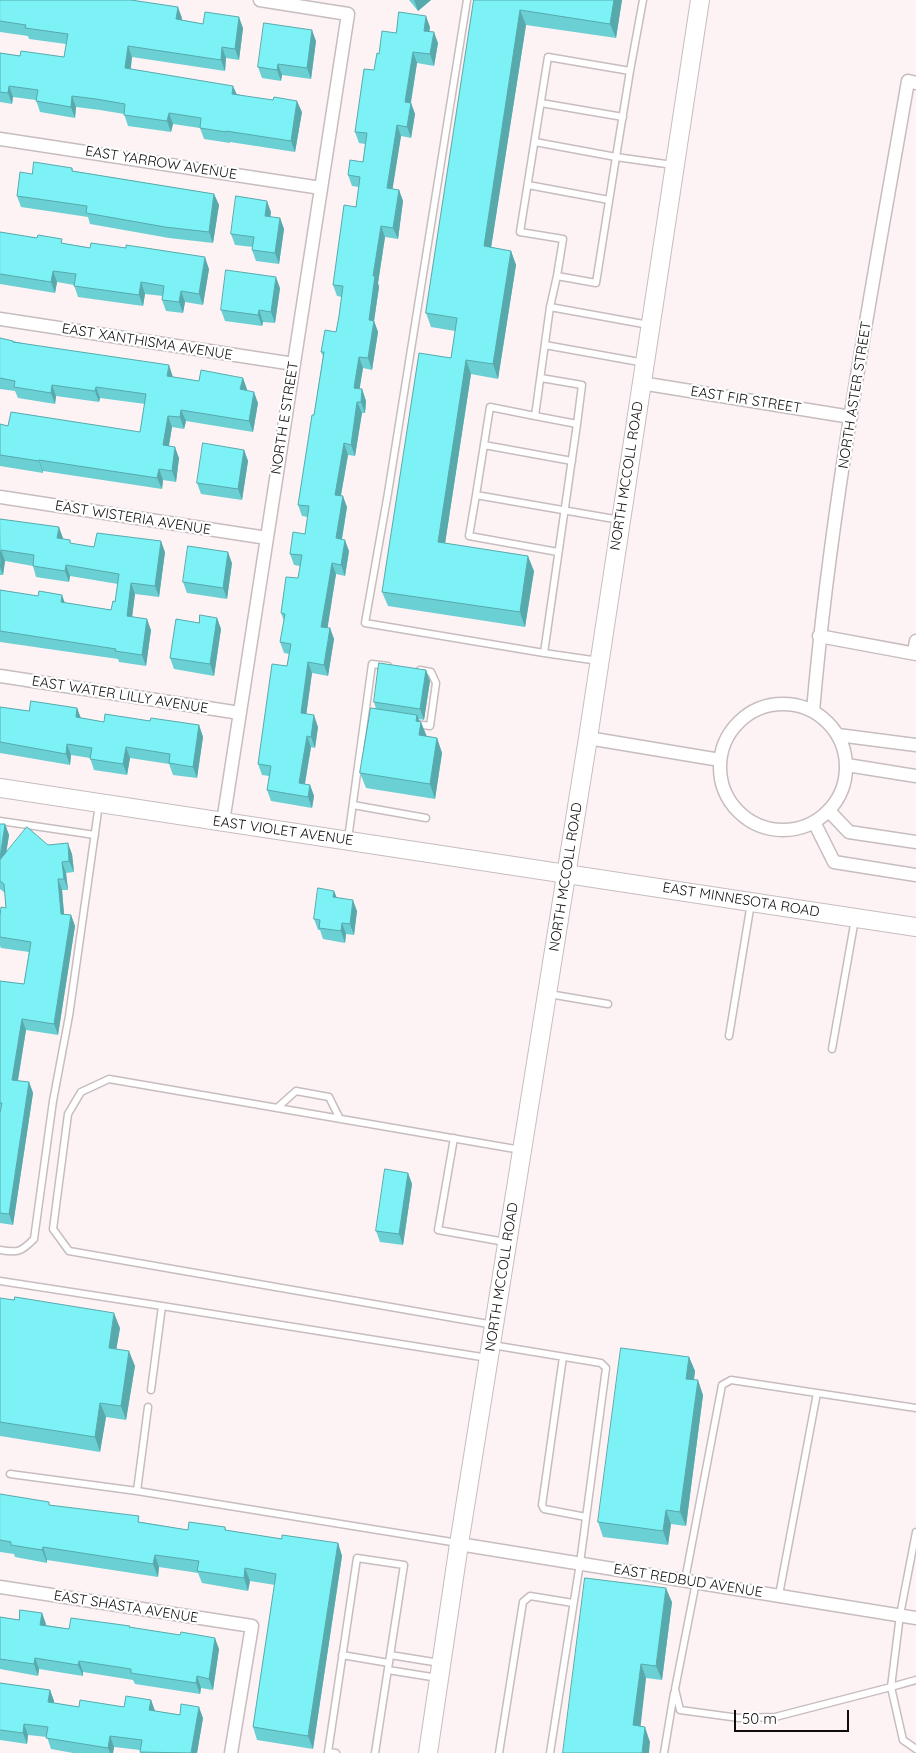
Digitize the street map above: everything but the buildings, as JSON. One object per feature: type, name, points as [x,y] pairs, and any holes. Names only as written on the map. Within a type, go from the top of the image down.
[{"type":"main road","name":"NORTH MCCOLL ROAD","points":[[428,1753],[600,661],[700,0]]},
{"type":"main road","name":"EAST VIOLET AVENUE","points":[[0,788],[566,873]]},
{"type":"main road","name":"EAST MINNESOTA ROAD","points":[[566,873],[916,927]]},
{"type":"street","name":"NORTH E STREET","points":[[223,822],[348,14],[260,0]]},
{"type":"street","name":"NORTH ASTER STREET","points":[[813,711],[819,636],[851,417],[912,82]]},
{"type":"street","name":"EAST YARROW AVENUE","points":[[0,139],[321,188]]},
{"type":"street","name":"EAST XANTHISMA AVENUE","points":[[0,319],[294,364]]},
{"type":"street","name":"EAST FIR STREET","points":[[641,383],[851,417]]},
{"type":"street","name":"EAST WISTERIA AVENUE","points":[[0,497],[267,538]]},
{"type":"street","points":[[819,636],[915,649]]},
{"type":"street","name":"EAST WATER LILLY AVENUE","points":[[0,676],[240,713]]},
{"type":"street","points":[[773,705],[793,705],[813,711],[827,721],[838,735],[847,765],[845,782],[839,798],[829,811],[814,822],[796,829],[776,830],[757,824],[740,814],[728,798],[721,780],[720,760],[726,740],[737,724],[754,711],[773,705]]},
{"type":"street","points":[[838,735],[916,745]]},
{"type":"street","points":[[588,738],[720,760]]},
{"type":"street","points":[[847,765],[916,776]]},
{"type":"street","points":[[829,811],[849,832],[916,842]]},
{"type":"street","points":[[814,822],[834,862],[916,875]]},
{"type":"street","name":"EAST REDBUD AVENUE","points":[[460,1544],[916,1618]]},
{"type":"street","name":"EAST SHASTA AVENUE","points":[[0,1588],[252,1626],[231,1753]]},
{"type":"lane","points":[[467,0],[388,493],[365,623],[600,661]]},
{"type":"lane","points":[[557,276],[596,282],[643,0]]},
{"type":"lane","points":[[535,416],[550,306],[563,239],[520,232],[548,57],[630,71]]},
{"type":"lane","points":[[540,103],[623,117]]},
{"type":"lane","points":[[534,142],[674,166]]},
{"type":"lane","points":[[528,185],[609,200]]},
{"type":"lane","points":[[550,306],[650,325]]},
{"type":"lane","points":[[545,345],[645,363]]},
{"type":"lane","points":[[540,378],[582,385],[544,652]]},
{"type":"lane","points":[[558,552],[469,536],[490,407],[577,424]]},
{"type":"lane","points":[[484,446],[572,461]]},
{"type":"lane","points":[[476,495],[621,520]]},
{"type":"lane","points":[[347,840],[372,664],[392,666]]},
{"type":"lane","points":[[411,669],[431,672],[436,683],[430,726],[412,723]]},
{"type":"lane","points":[[366,716],[375,718]]},
{"type":"lane","points":[[0,1250],[14,1252],[23,1250],[34,1239],[53,1101],[69,1016],[100,803]]},
{"type":"lane","points":[[353,805],[426,818]]},
{"type":"lane","points":[[0,821],[95,835]]},
{"type":"lane","points":[[729,1036],[752,902]]},
{"type":"lane","points":[[832,1049],[855,918]]},
{"type":"lane","points":[[547,994],[608,1004]]},
{"type":"lane","points":[[494,1325],[69,1250],[53,1229],[68,1114],[81,1092],[109,1079],[522,1150]]},
{"type":"lane","points":[[277,1108],[296,1091],[329,1097],[340,1119]]},
{"type":"lane","points":[[454,1138],[438,1230],[508,1243]]},
{"type":"lane","points":[[0,1280],[162,1306],[490,1352],[563,1357],[601,1363],[606,1368],[580,1563],[550,1753]]},
{"type":"lane","points":[[151,1390],[162,1306]]},
{"type":"lane","points":[[563,1357],[542,1505],[544,1509],[586,1516]]},
{"type":"lane","points":[[664,1753],[722,1385],[731,1380],[916,1408]]},
{"type":"lane","points":[[779,1596],[817,1393]]},
{"type":"lane","points":[[137,1491],[148,1406]]},
{"type":"lane","points":[[10,1474],[137,1491],[460,1544]]},
{"type":"lane","points":[[913,1750],[903,1740],[891,1687],[900,1615],[916,1532]]},
{"type":"lane","points":[[336,1753],[328,1752],[357,1558],[404,1565],[375,1753]]},
{"type":"lane","points":[[499,1753],[522,1602],[530,1596],[573,1603]]},
{"type":"lane","points":[[342,1655],[388,1666],[441,1671]]},
{"type":"lane","points":[[390,1655],[441,1671]]},
{"type":"lane","points":[[675,1689],[680,1710],[739,1718],[775,1718],[916,1680]]}]
